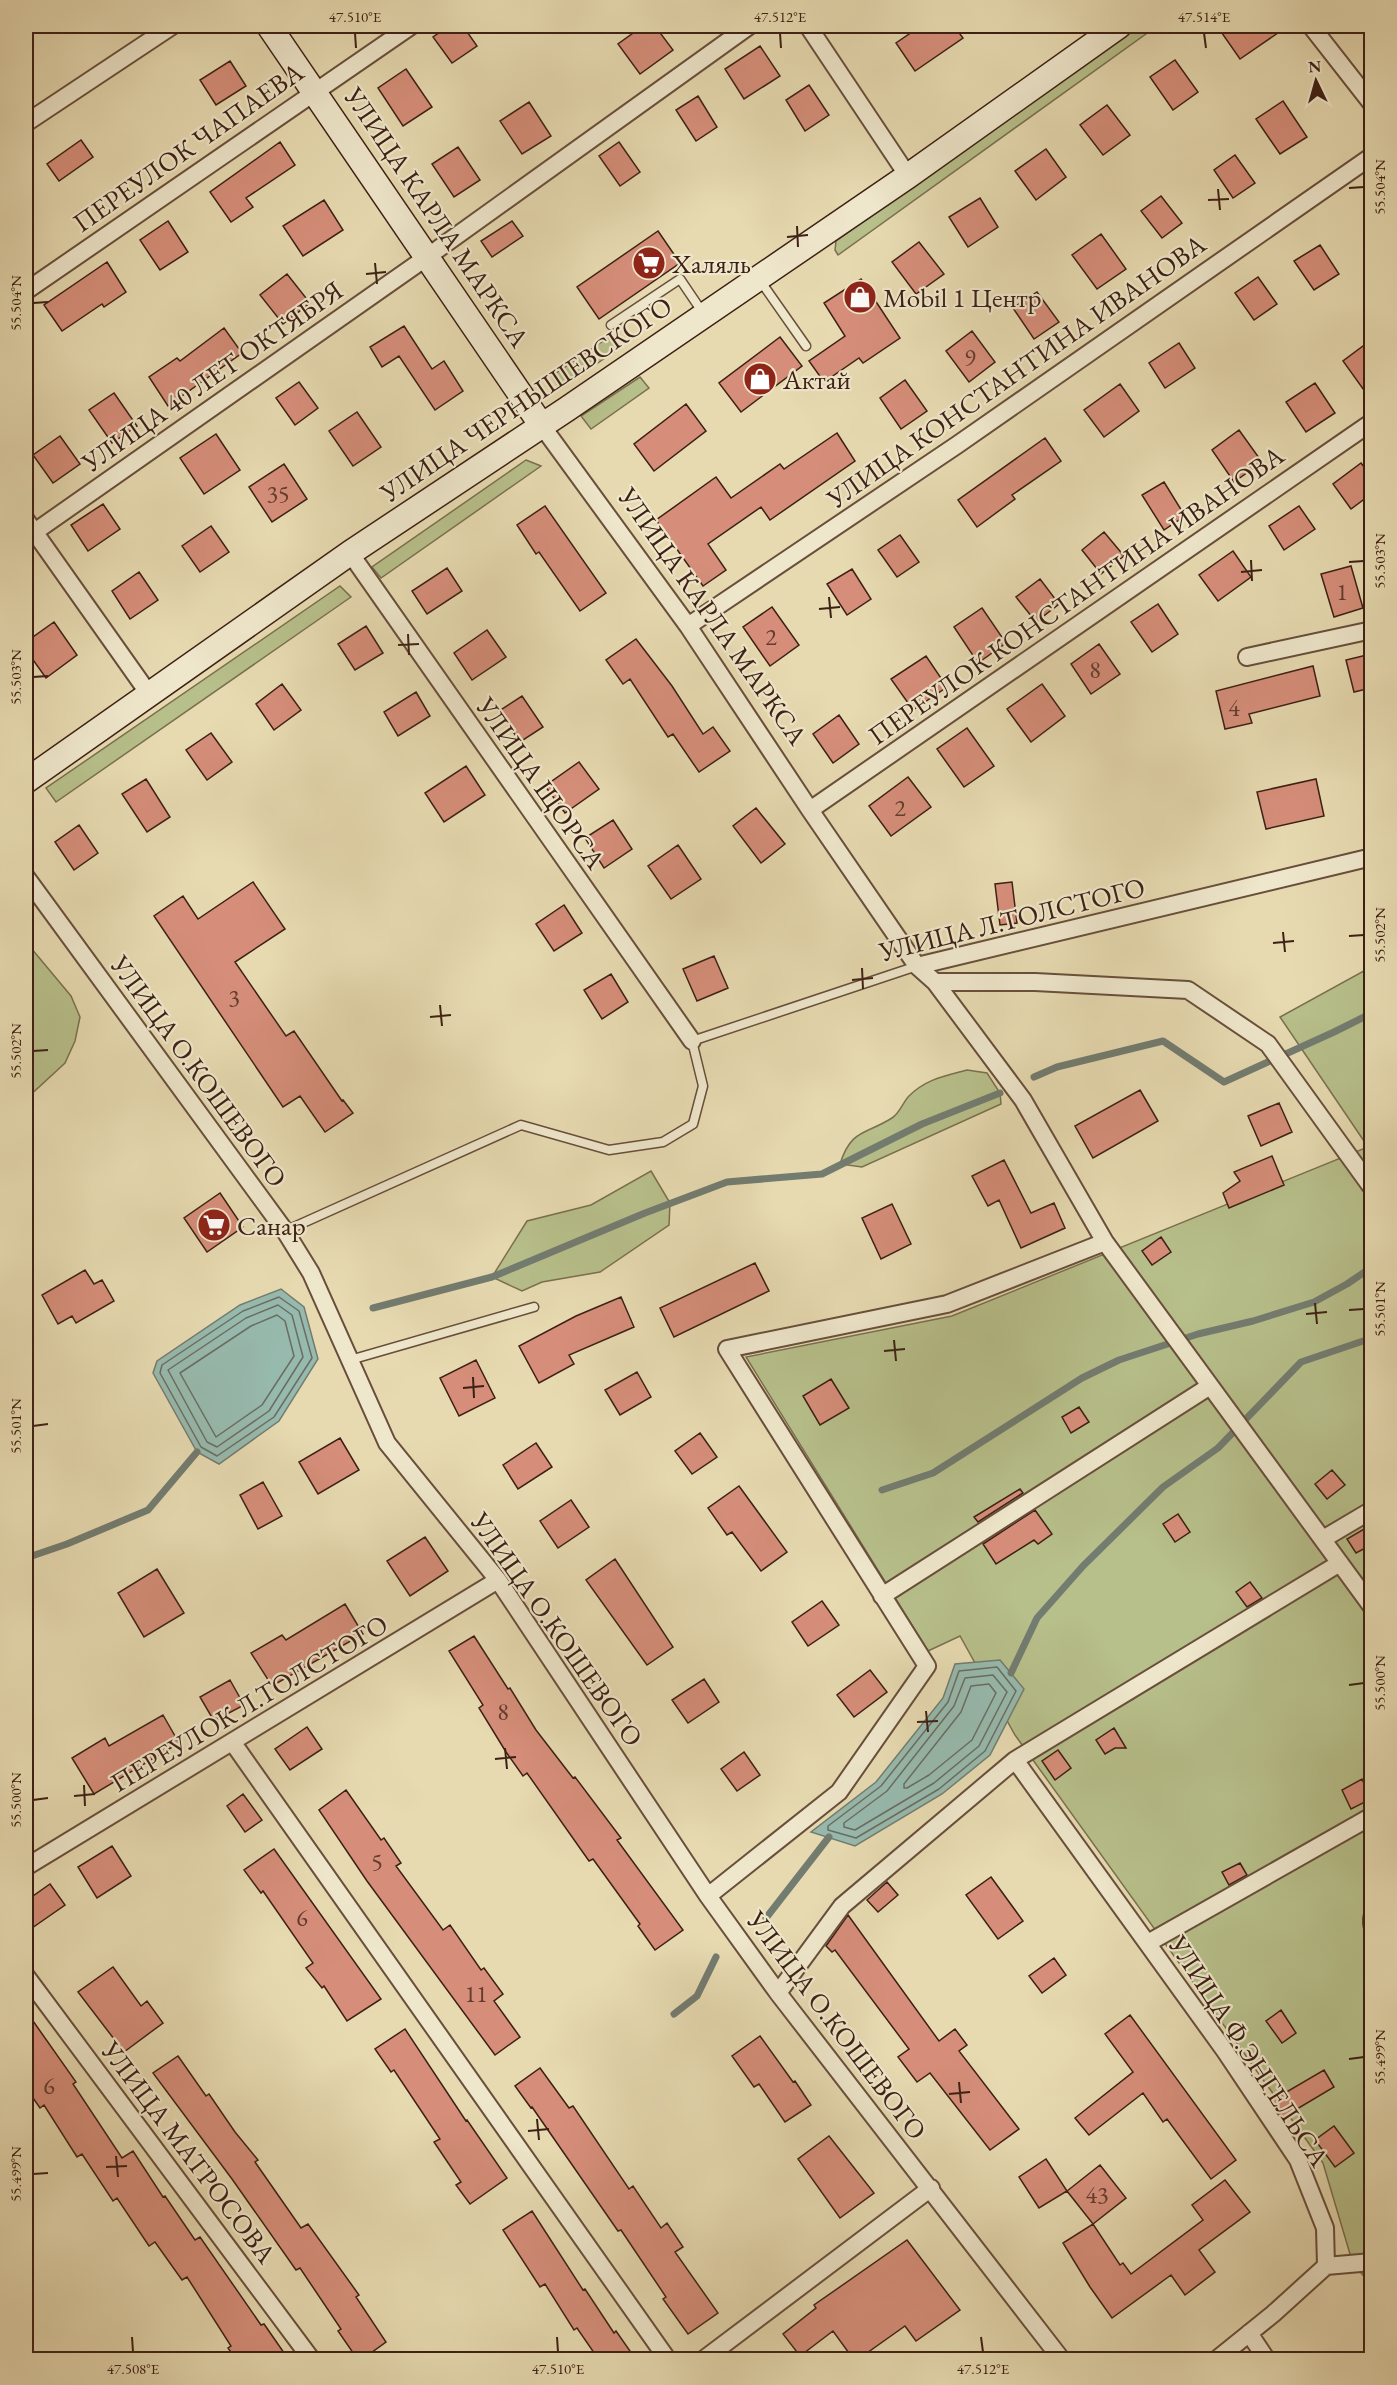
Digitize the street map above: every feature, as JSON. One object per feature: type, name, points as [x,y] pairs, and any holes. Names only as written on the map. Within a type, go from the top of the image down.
[{"type":"street","points":[[26,123],[172,26]]},
{"type":"street","name":"УЛИЦА КАРЛА МАРКСА","points":[[269,26],[542,426],[688,626],[917,966],[935,982],[1023,1100],[1105,1242],[1371,1607]]},
{"type":"street","name":"ПЕРЕУЛОК ЧАПАЕВА","points":[[26,291],[314,90],[411,26]]},
{"type":"street","name":"УЛИЦА 40 ЛЕТ ОКТЯБРЯ","points":[[28,530],[427,257],[749,26]]},
{"type":"street","points":[[808,26],[908,176]]},
{"type":"street","name":"УЛИЦА ЧЕРНЫШЕВСКОГО","points":[[26,781],[350,553],[705,316],[908,176],[1119,26]]},
{"type":"street","points":[[1311,26],[1371,104]]},
{"type":"street","name":"УЛИЦА КОНСТАНТИНА ИВАНОВА","points":[[688,626],[957,445],[1371,156]]},
{"type":"street","name":"ПЕРЕУЛОК КОНСТАНТИНА ИВАНОВА","points":[[810,810],[1371,422]]},
{"type":"street","points":[[28,530],[149,694]]},
{"type":"street","name":"УЛИЦА ЩОРСА","points":[[350,553],[692,1041]]},
{"type":"street","points":[[1247,657],[1371,630]]},
{"type":"street","name":"УЛИЦА Л.ТОЛСТОГО","points":[[917,966],[1371,857]]},
{"type":"street","name":"УЛИЦА О.КОШЕВОГО","points":[[26,877],[285,1231],[311,1273],[387,1443],[498,1580],[708,1896],[778,1993],[1062,2360]]},
{"type":"street","points":[[935,982],[1035,982],[1188,990],[1268,1044],[1371,1188]]},
{"type":"street","points":[[708,1896],[840,1792],[927,1666],[727,1349],[947,1304],[1105,1242]]},
{"type":"street","points":[[882,1596],[1210,1386]]},
{"type":"street","points":[[1323,1539],[1371,1510]]},
{"type":"street","points":[[778,1993],[842,1906],[1015,1760],[1340,1563]]},
{"type":"street","name":"ПЕРЕУЛОК Л.ТОЛСТОГО","points":[[26,1868],[498,1580]]},
{"type":"street","points":[[232,1743],[668,2360]]},
{"type":"street","name":"УЛИЦА Ф.ЭНГЕЛЬСА","points":[[1015,1760],[1225,2051],[1298,2160],[1325,2228],[1326,2266]]},
{"type":"street","points":[[1148,1943],[1371,1816]]},
{"type":"street","points":[[1371,1918],[1371,1924]]},
{"type":"street","name":"УЛИЦА МАТРОСОВА","points":[[26,1976],[312,2360]]},
{"type":"street","points":[[703,2360],[931,2188]]},
{"type":"street","points":[[1216,2360],[1326,2266],[1371,2262]]},
{"type":"street","points":[[1249,2333],[1267,2360]]},
{"type":"lane","points":[[611,325],[680,279],[705,316]]},
{"type":"lane","points":[[758,279],[806,346]]},
{"type":"lane","name":"УЛИЦА Л.ТОЛСТОГО","points":[[692,1041],[917,966]]},
{"type":"lane","points":[[285,1231],[521,1125],[609,1150],[663,1142],[693,1124],[703,1086],[692,1041]]},
{"type":"lane","points":[[350,1360],[534,1306]]},
{"type":"green space","points":[[1137,26],[1157,26],[838,255],[835,250],[836,241]]},
{"type":"green space","points":[[609,337],[618,349],[560,389],[552,376]]},
{"type":"green space","points":[[640,377],[649,388],[591,429],[581,416]]},
{"type":"green space","points":[[526,460],[541,466],[381,578],[372,567]]},
{"type":"green space","points":[[340,586],[351,597],[56,802],[46,788]]},
{"type":"green space","points":[[26,942],[71,996],[80,1017],[75,1041],[65,1063],[26,1099]]},
{"type":"green space","points":[[1371,967],[1371,2284],[1353,2264],[1323,2163],[1015,1735],[960,1636],[928,1651],[746,1357],[952,1316],[1368,1147],[1280,1017]]},
{"type":"green space","points":[[967,1070],[987,1073],[1000,1093],[1001,1104],[862,1167],[840,1164],[849,1144],[854,1139],[895,1116],[915,1090],[936,1079]]},
{"type":"green space","points":[[651,1171],[670,1203],[669,1225],[600,1272],[542,1282],[522,1291],[492,1277],[527,1221],[591,1205]]},
{"type":"water","points":[[281,1289],[304,1307],[318,1359],[279,1421],[219,1464],[197,1452],[153,1373],[157,1361],[240,1305]]},
{"type":"water","points":[[1000,1660],[1024,1689],[990,1755],[942,1794],[855,1846],[811,1832],[876,1782],[943,1698],[955,1664]]},
{"type":"building","points":[[449,26],[463,26],[477,46],[452,63],[433,37]]},
{"type":"building","points":[[643,26],[655,26],[673,50],[640,74],[618,44]]},
{"type":"building","points":[[921,26],[954,26],[963,38],[915,71],[896,43]]},
{"type":"building","points":[[1217,26],[1288,26],[1240,59]]},
{"type":"building","points":[[760,46],[780,76],[744,99],[725,69]]},
{"type":"building","points":[[1175,60],[1198,92],[1173,110],[1150,77]]},
{"type":"building","points":[[230,61],[246,86],[216,105],[200,80]]},
{"type":"building","points":[[406,69],[432,107],[403,126],[378,88]]},
{"type":"building","points":[[809,85],[829,115],[805,131],[786,100]]},
{"type":"building","points":[[698,96],[717,127],[696,141],[676,110]]},
{"type":"building","points":[[1283,101],[1307,137],[1280,154],[1256,119]]},
{"type":"building","points":[[529,102],[551,136],[522,154],[500,121]]},
{"type":"building","points":[[1107,105],[1130,135],[1103,155],[1080,125]]},
{"type":"building","points":[[81,140],[93,157],[59,181],[47,164]]},
{"type":"building","points":[[280,142],[295,165],[246,198],[253,207],[231,222],[210,192]]},
{"type":"building","points":[[619,142],[640,172],[620,186],[599,156]]},
{"type":"building","points":[[458,147],[480,180],[454,197],[432,164]]},
{"type":"building","points":[[1046,149],[1066,177],[1036,200],[1015,171]]},
{"type":"building","points":[[1235,155],[1255,183],[1233,198],[1214,170]]},
{"type":"building","points":[[1161,196],[1182,223],[1162,238],[1141,211]]},
{"type":"building","points":[[980,198],[998,227],[968,247],[949,217]]},
{"type":"building","points":[[324,200],[343,230],[303,256],[283,226]]},
{"type":"building","points":[[168,221],[188,252],[160,270],[140,240]]},
{"type":"building","points":[[512,221],[523,236],[492,257],[481,241]]},
{"type":"building","points":[[658,231],[680,263],[599,319],[577,287]]},
{"type":"building","points":[[1101,234],[1126,269],[1097,289],[1072,255]]},
{"type":"building","points":[[919,242],[944,274],[916,294],[892,262]]},
{"type":"building","points":[[1320,245],[1339,274],[1314,290],[1294,261]]},
{"type":"building","points":[[107,262],[126,292],[104,307],[102,304],[62,331],[44,305]]},
{"type":"building","points":[[287,274],[310,303],[283,324],[260,295]]},
{"type":"building","points":[[1258,277],[1277,304],[1254,320],[1235,293]]},
{"type":"building","points":[[861,279],[900,338],[863,363],[859,358],[824,382],[809,361],[845,336],[824,303]]},
{"type":"building","points":[[1037,292],[1059,322],[1034,339],[1013,308]]},
{"type":"building","points":[[404,326],[432,369],[444,361],[463,391],[435,410],[399,356],[382,367],[370,347]]},
{"type":"building","points":[[224,328],[242,353],[168,406],[149,377],[177,358],[180,361]]},
{"type":"building","points":[[972,331],[995,362],[969,382],[946,351]]},
{"type":"building","points":[[780,337],[802,366],[741,412],[719,383]]},
{"type":"building","points":[[1371,340],[1371,400],[1343,361]]},
{"type":"building","points":[[1179,343],[1195,368],[1165,388],[1149,363]]},
{"type":"building","points":[[905,380],[927,411],[901,429],[880,398]]},
{"type":"building","points":[[299,382],[318,408],[295,425],[276,398]]},
{"type":"building","points":[[1315,383],[1335,413],[1306,432],[1286,402]]},
{"type":"building","points":[[1120,384],[1139,411],[1104,437],[1084,410]]},
{"type":"building","points":[[114,393],[137,426],[112,443],[89,410]]},
{"type":"building","points":[[686,404],[706,431],[654,471],[634,444]]},
{"type":"building","points":[[357,412],[381,447],[353,466],[329,431]]},
{"type":"building","points":[[1239,430],[1262,462],[1234,482],[1212,450]]},
{"type":"building","points":[[837,433],[855,461],[770,520],[761,507],[708,544],[726,570],[703,586],[656,520],[716,477],[731,498],[780,464],[784,469]]},
{"type":"building","points":[[216,434],[240,470],[204,494],[180,458]]},
{"type":"building","points":[[60,436],[80,464],[53,483],[33,455]]},
{"type":"building","points":[[1045,438],[1061,461],[1012,495],[1015,499],[977,527],[958,500]]},
{"type":"building","points":[[1361,463],[1371,476],[1371,494],[1351,509],[1333,484]]},
{"type":"building","points":[[284,464],[307,499],[272,522],[249,487]]},
{"type":"building","points":[[1164,482],[1185,516],[1164,530],[1142,495]]},
{"type":"building","points":[[103,504],[120,529],[88,551],[71,525]]},
{"type":"building","points":[[545,506],[606,593],[580,611],[539,552],[536,554],[517,525]]},
{"type":"building","points":[[1299,506],[1315,529],[1284,550],[1269,526]]},
{"type":"building","points":[[211,526],[229,552],[200,572],[182,546]]},
{"type":"building","points":[[1104,532],[1124,556],[1101,574],[1082,550]]},
{"type":"building","points":[[900,535],[919,562],[897,577],[878,550]]},
{"type":"building","points":[[1233,551],[1251,577],[1218,601],[1199,575]]},
{"type":"building","points":[[1351,566],[1363,608],[1334,617],[1321,574]]},
{"type":"building","points":[[447,568],[462,591],[427,614],[412,591]]},
{"type":"building","points":[[852,569],[871,599],[847,615],[827,584]]},
{"type":"building","points":[[139,572],[158,600],[130,619],[112,591]]},
{"type":"building","points":[[1040,579],[1059,604],[1036,622],[1016,597]]},
{"type":"building","points":[[1158,604],[1178,634],[1152,652],[1131,622]]},
{"type":"building","points":[[772,607],[799,645],[770,666],[743,627]]},
{"type":"building","points":[[982,608],[1006,643],[978,663],[954,627]]},
{"type":"building","points":[[54,622],[77,655],[46,678],[26,650],[26,642]]},
{"type":"building","points":[[366,626],[383,653],[355,670],[338,644]]},
{"type":"building","points":[[487,630],[506,657],[472,680],[454,653]]},
{"type":"building","points":[[636,639],[672,686],[703,734],[713,727],[730,751],[699,772],[673,734],[668,737],[630,679],[623,684],[606,660]]},
{"type":"building","points":[[1099,644],[1120,674],[1091,694],[1071,664]]},
{"type":"building","points":[[1371,654],[1371,688],[1354,692],[1346,660]]},
{"type":"building","points":[[926,656],[947,687],[913,710],[891,679]]},
{"type":"building","points":[[1313,666],[1320,696],[1249,714],[1252,723],[1225,729],[1216,691]]},
{"type":"building","points":[[282,684],[301,710],[274,730],[256,704]]},
{"type":"building","points":[[1042,684],[1065,716],[1031,742],[1007,709]]},
{"type":"building","points":[[416,692],[430,716],[398,736],[384,712]]},
{"type":"building","points":[[522,696],[543,727],[520,742],[499,711]]},
{"type":"building","points":[[839,715],[859,744],[833,763],[813,734]]},
{"type":"building","points":[[967,728],[994,766],[964,787],[937,749]]},
{"type":"building","points":[[211,733],[232,762],[207,780],[186,750]]},
{"type":"building","points":[[579,762],[599,789],[565,813],[545,786]]},
{"type":"building","points":[[466,766],[485,795],[444,822],[425,793]]},
{"type":"building","points":[[908,777],[931,807],[891,836],[869,806]]},
{"type":"building","points":[[146,779],[170,817],[147,832],[122,794]]},
{"type":"building","points":[[1316,779],[1324,816],[1266,829],[1257,792]]},
{"type":"building","points":[[756,808],[785,844],[761,863],[733,826]]},
{"type":"building","points":[[613,820],[632,849],[604,868],[585,838]]},
{"type":"building","points":[[79,825],[98,853],[74,870],[55,842]]},
{"type":"building","points":[[678,845],[701,879],[671,899],[648,866]]},
{"type":"building","points":[[253,882],[285,929],[235,962],[286,1036],[294,1031],[342,1101],[353,1113],[325,1132],[300,1096],[283,1107],[154,916],[183,896],[198,919]]},
{"type":"building","points":[[1012,882],[1017,923],[1000,925],[995,884]]},
{"type":"building","points":[[564,905],[582,933],[554,951],[536,924]]},
{"type":"building","points":[[714,956],[728,988],[697,1001],[683,969]]},
{"type":"building","points":[[611,974],[628,1002],[602,1019],[584,990]]},
{"type":"building","points":[[1140,1090],[1158,1121],[1093,1158],[1075,1126]]},
{"type":"building","points":[[1279,1103],[1292,1132],[1261,1146],[1248,1116]]},
{"type":"building","points":[[1272,1156],[1284,1185],[1229,1208],[1223,1193],[1240,1181],[1234,1172]]},
{"type":"building","points":[[1004,1160],[1031,1213],[1054,1203],[1065,1228],[1021,1248],[999,1200],[988,1206],[972,1176]]},
{"type":"building","points":[[220,1193],[243,1227],[207,1252],[184,1218]]},
{"type":"building","points":[[892,1204],[911,1244],[881,1259],[862,1218]]},
{"type":"building","points":[[1161,1237],[1171,1252],[1152,1265],[1142,1251]]},
{"type":"building","points":[[755,1263],[769,1291],[674,1337],[660,1308]]},
{"type":"building","points":[[85,1270],[94,1284],[102,1280],[114,1301],[76,1323],[72,1316],[58,1324],[42,1295]]},
{"type":"building","points":[[621,1297],[634,1327],[569,1355],[574,1364],[539,1383],[519,1346],[576,1316]]},
{"type":"building","points":[[476,1360],[495,1398],[459,1416],[440,1378]]},
{"type":"building","points":[[637,1372],[651,1397],[620,1415],[605,1390]]},
{"type":"building","points":[[831,1379],[849,1408],[820,1425],[803,1396]]},
{"type":"building","points":[[1079,1407],[1089,1422],[1071,1433],[1062,1417]]},
{"type":"building","points":[[700,1433],[717,1457],[692,1474],[675,1451]]},
{"type":"building","points":[[340,1438],[359,1470],[318,1494],[299,1462]]},
{"type":"building","points":[[536,1443],[552,1467],[518,1489],[503,1465]]},
{"type":"building","points":[[1332,1470],[1345,1485],[1327,1499],[1315,1484]]},
{"type":"building","points":[[263,1482],[282,1516],[258,1529],[240,1495]]},
{"type":"building","points":[[739,1486],[787,1552],[761,1571],[732,1532],[727,1535],[708,1508]]},
{"type":"building","points":[[1020,1489],[1023,1493],[978,1522],[974,1517]]},
{"type":"building","points":[[571,1500],[589,1527],[558,1548],[540,1521]]},
{"type":"building","points":[[1035,1510],[1052,1534],[1038,1544],[1034,1540],[996,1564],[983,1544]]},
{"type":"building","points":[[1178,1514],[1190,1532],[1175,1542],[1163,1524]]},
{"type":"building","points":[[1371,1525],[1371,1545],[1356,1553],[1347,1539]]},
{"type":"building","points":[[425,1537],[448,1571],[410,1596],[387,1561]]},
{"type":"building","points":[[615,1559],[673,1647],[647,1665],[586,1580]]},
{"type":"building","points":[[157,1569],[184,1613],[144,1637],[118,1593]]},
{"type":"building","points":[[1250,1582],[1262,1598],[1247,1607],[1236,1592]]},
{"type":"building","points":[[822,1601],[839,1625],[808,1646],[792,1622]]},
{"type":"building","points":[[345,1604],[363,1634],[272,1686],[251,1653],[282,1635],[286,1640]]},
{"type":"building","points":[[474,1636],[536,1730],[621,1838],[617,1840],[683,1930],[655,1950],[638,1926],[640,1924],[593,1859],[589,1861],[527,1773],[523,1776],[479,1708],[483,1705],[449,1651]]},
{"type":"building","points":[[870,1670],[887,1692],[854,1717],[837,1695]]},
{"type":"building","points":[[704,1679],[719,1702],[688,1723],[672,1700]]},
{"type":"building","points":[[230,1680],[244,1705],[214,1721],[200,1697]]},
{"type":"building","points":[[163,1715],[179,1743],[94,1794],[72,1758],[105,1738],[109,1746]]},
{"type":"building","points":[[307,1727],[322,1749],[290,1770],[275,1749]]},
{"type":"building","points":[[1114,1728],[1126,1748],[1115,1748],[1105,1754],[1096,1740]]},
{"type":"building","points":[[1058,1750],[1071,1768],[1055,1780],[1042,1761]]},
{"type":"building","points":[[744,1752],[760,1775],[737,1791],[721,1769]]},
{"type":"building","points":[[1362,1779],[1371,1799],[1351,1809],[1342,1790]]},
{"type":"building","points":[[346,1790],[381,1840],[384,1838],[401,1863],[396,1866],[443,1930],[450,1925],[481,1970],[484,1968],[503,1994],[494,2001],[520,2037],[495,2055],[367,1881],[319,1810]]},
{"type":"building","points":[[243,1794],[262,1820],[245,1832],[227,1806]]},
{"type":"building","points":[[112,1846],[131,1876],[97,1898],[78,1867]]},
{"type":"building","points":[[274,1849],[381,1999],[347,2021],[324,1986],[322,1988],[306,1968],[313,1963],[263,1891],[261,1893],[244,1870]]},
{"type":"building","points":[[1240,1863],[1247,1875],[1229,1885],[1222,1872]]},
{"type":"building","points":[[991,1877],[1023,1921],[998,1939],[966,1895]]},
{"type":"building","points":[[887,1882],[898,1895],[878,1912],[867,1900]]},
{"type":"building","points":[[50,1884],[65,1905],[32,1928],[26,1918],[26,1901]]},
{"type":"building","points":[[848,1915],[939,2041],[955,2029],[967,2045],[959,2051],[1019,2129],[990,2150],[930,2073],[917,2082],[898,2057],[909,2049],[835,1950],[832,1952],[826,1946]]},
{"type":"building","points":[[1054,1958],[1066,1975],[1042,1993],[1029,1976]]},
{"type":"building","points":[[113,1967],[141,2006],[147,2001],[163,2023],[124,2052],[78,1992]]},
{"type":"building","points":[[1281,2010],[1296,2033],[1282,2043],[1266,2021]]},
{"type":"building","points":[[26,2011],[76,2082],[73,2084],[122,2158],[133,2151],[195,2240],[200,2237],[261,2325],[264,2324],[289,2360],[236,2360],[228,2348],[231,2346],[187,2277],[182,2280],[155,2242],[149,2246],[117,2198],[113,2201],[82,2154],[77,2157],[44,2105],[40,2108],[26,2088]]},
{"type":"building","points":[[1130,2015],[1236,2160],[1211,2179],[1167,2119],[1163,2122],[1143,2093],[1089,2135],[1075,2118],[1133,2072],[1105,2034]]},
{"type":"building","points":[[405,2029],[507,2178],[470,2204],[456,2185],[461,2182],[434,2142],[440,2139],[394,2070],[391,2072],[375,2049]]},
{"type":"building","points":[[760,2036],[811,2105],[785,2122],[759,2084],[754,2087],[732,2056]]},
{"type":"building","points":[[178,2056],[206,2096],[209,2094],[258,2160],[255,2162],[301,2228],[308,2224],[359,2295],[356,2297],[386,2342],[361,2360],[358,2360],[338,2331],[341,2329],[300,2268],[296,2270],[153,2073]]},
{"type":"building","points":[[540,2068],[569,2108],[573,2106],[629,2189],[633,2186],[661,2228],[667,2223],[683,2247],[675,2252],[718,2313],[688,2334],[663,2299],[666,2297],[621,2230],[618,2231],[515,2086]]},
{"type":"building","points":[[1324,2070],[1334,2087],[1282,2118],[1271,2101]]},
{"type":"building","points":[[1334,2126],[1354,2153],[1335,2167],[1315,2140]]},
{"type":"building","points":[[829,2136],[874,2193],[840,2218],[798,2159]]},
{"type":"building","points":[[1046,2159],[1067,2191],[1039,2208],[1019,2177]]},
{"type":"building","points":[[1100,2165],[1126,2198],[1093,2224],[1067,2191]]},
{"type":"building","points":[[1225,2180],[1250,2212],[1199,2250],[1215,2272],[1185,2295],[1171,2275],[1112,2318],[1063,2243],[1093,2224],[1120,2265],[1123,2263],[1131,2274],[1203,2220],[1192,2205]]},
{"type":"building","points":[[532,2211],[583,2290],[585,2289],[614,2333],[616,2331],[630,2351],[617,2360],[599,2360],[577,2328],[574,2330],[545,2284],[540,2287],[503,2230]]},
{"type":"building","points":[[907,2240],[960,2310],[916,2341],[905,2326],[857,2360],[854,2360],[833,2331],[800,2356],[783,2334],[816,2308],[814,2305]]},
{"type":"waterway","points":[[1034,1077],[1057,1067],[1163,1041],[1224,1082],[1372,1013]]},
{"type":"waterway","points":[[373,1308],[492,1277],[645,1213],[727,1182],[822,1174],[922,1124],[1000,1093]]},
{"type":"waterway","points":[[882,1490],[933,1473],[1082,1378],[1119,1360],[1198,1334],[1253,1321],[1314,1302],[1372,1267]]},
{"type":"waterway","points":[[1011,1673],[1037,1618],[1083,1566],[1163,1487],[1218,1448],[1301,1362],[1372,1338]]},
{"type":"waterway","points":[[26,1558],[67,1544],[148,1510],[197,1452]]},
{"type":"waterway","points":[[766,1918],[829,1837]]},
{"type":"waterway","points":[[674,2014],[697,1996],[716,1957]]},
{"type":"place","name":"Халяль","points":[[649,263]]},
{"type":"place","name":"Mobil 1 Центр","points":[[860,297]]},
{"type":"place","name":"Актай","points":[[760,379]]},
{"type":"place","name":"Санар","points":[[214,1225]]}]
